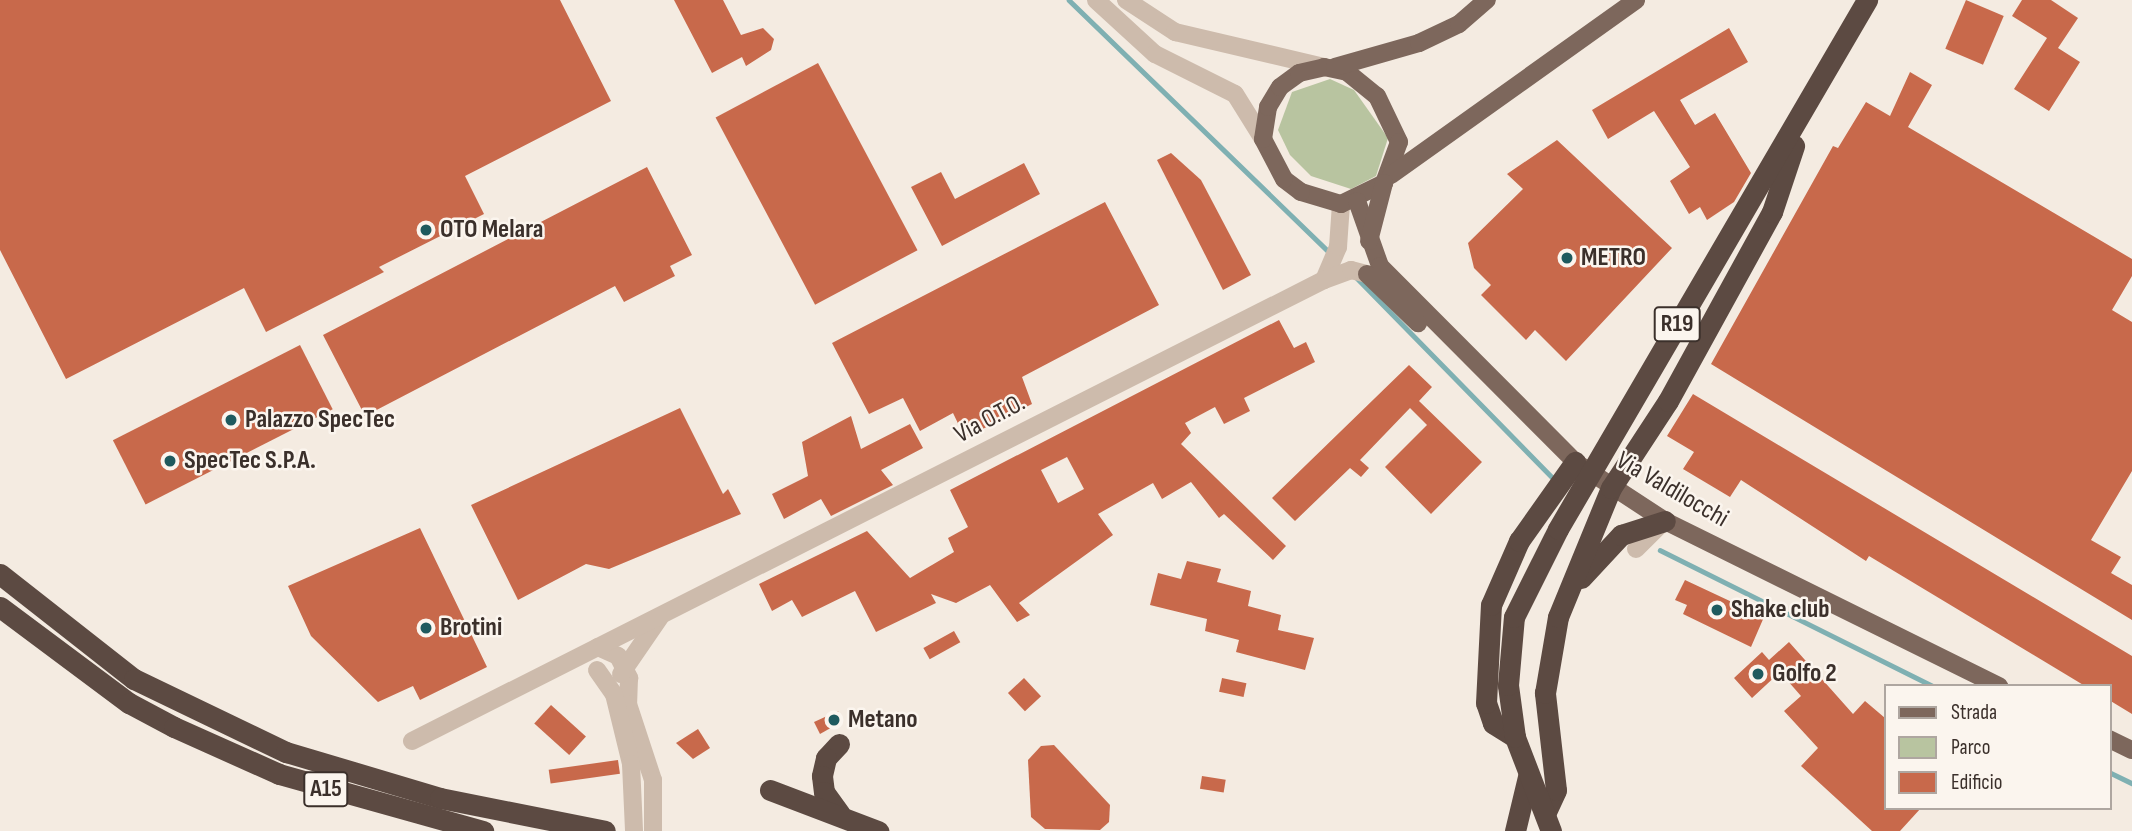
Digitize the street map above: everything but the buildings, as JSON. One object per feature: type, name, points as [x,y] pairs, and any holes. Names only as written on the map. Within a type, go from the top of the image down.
[{"type":"highway","name":"R19","points":[[1528,778],[1515,737],[1508,685],[1514,617],[1558,529],[1867,0]]},
{"type":"highway","points":[[1548,823],[1556,790],[1546,676],[1565,599],[1611,488],[1668,401],[1772,212],[1797,120]]},
{"type":"highway","points":[[1515,737],[1493,723],[1486,703],[1491,605],[1519,541],[1575,462]]},
{"type":"highway","points":[[1565,599],[1611,542],[1637,525],[1657,527]]},
{"type":"highway","name":"A15","points":[[0,574],[134,679],[286,752],[440,799],[605,831]]},
{"type":"highway","name":"A15","points":[[0,607],[129,704],[174,727],[279,774],[484,831]]},
{"type":"highway","points":[[839,744],[822,776],[824,792],[840,814]]},
{"type":"highway","points":[[1528,778],[1548,823]]},
{"type":"highway","points":[[1515,831],[1528,778]]},
{"type":"highway","points":[[770,790],[840,814],[878,831]]},
{"type":"main road","points":[[1486,0],[1459,24],[1419,43],[1299,73],[1280,87],[1268,107],[1263,139],[1284,179],[1301,192],[1349,203],[1388,179],[1636,0]]},
{"type":"main road","points":[[1329,67],[1367,86],[1392,117],[1399,142],[1369,241]]},
{"type":"main road","points":[[1349,203],[1380,266],[1462,350]]},
{"type":"main road","name":"Via Valdilocchi","points":[[1367,274],[1437,341],[1462,350],[1575,462],[1657,527],[1995,684]]},
{"type":"main road","points":[[2111,740],[2132,750]]},
{"type":"street","points":[[1096,0],[1155,54],[1235,93],[1263,139]]},
{"type":"street","points":[[1126,0],[1175,32],[1329,67]]},
{"type":"street","points":[[1324,280],[1338,247],[1349,203]]},
{"type":"street","name":"Via O.T.O.","points":[[412,741],[570,662],[679,601],[834,531],[1324,280],[1351,270],[1367,274]]},
{"type":"street","points":[[1636,549],[1657,527]]},
{"type":"street","name":"Via O.T.O.","points":[[614,694],[625,668],[648,628],[679,601]]},
{"type":"street","points":[[598,647],[618,656],[625,668],[628,704],[653,780],[653,831]]},
{"type":"street","points":[[570,662],[597,670],[625,668]]},
{"type":"street","points":[[597,670],[614,694],[631,764],[634,831]]},
{"type":"green space","points":[[1330,79],[1354,90],[1388,138],[1376,176],[1351,189],[1311,176],[1290,155],[1278,130],[1292,92]]},
{"type":"waterway","points":[[1069,0],[1330,253]]},
{"type":"waterway","points":[[1357,278],[1554,479]]},
{"type":"waterway","points":[[1660,550],[1929,684]]},
{"type":"waterway","points":[[2111,773],[2132,783]]},
{"type":"place","name":"OTO Melara","points":[[426,230]]},
{"type":"place","name":"METRO","points":[[1567,258]]},
{"type":"place","name":"Palazzo SpecTec","points":[[231,420]]},
{"type":"place","name":"SpecTec S.P.A.","points":[[170,461]]},
{"type":"place","name":"Shake club","points":[[1717,610]]},
{"type":"place","name":"Brotini","points":[[426,628]]},
{"type":"place","name":"Golfo 2","points":[[1758,674]]},
{"type":"place","name":"Metano","points":[[834,720]]}]
